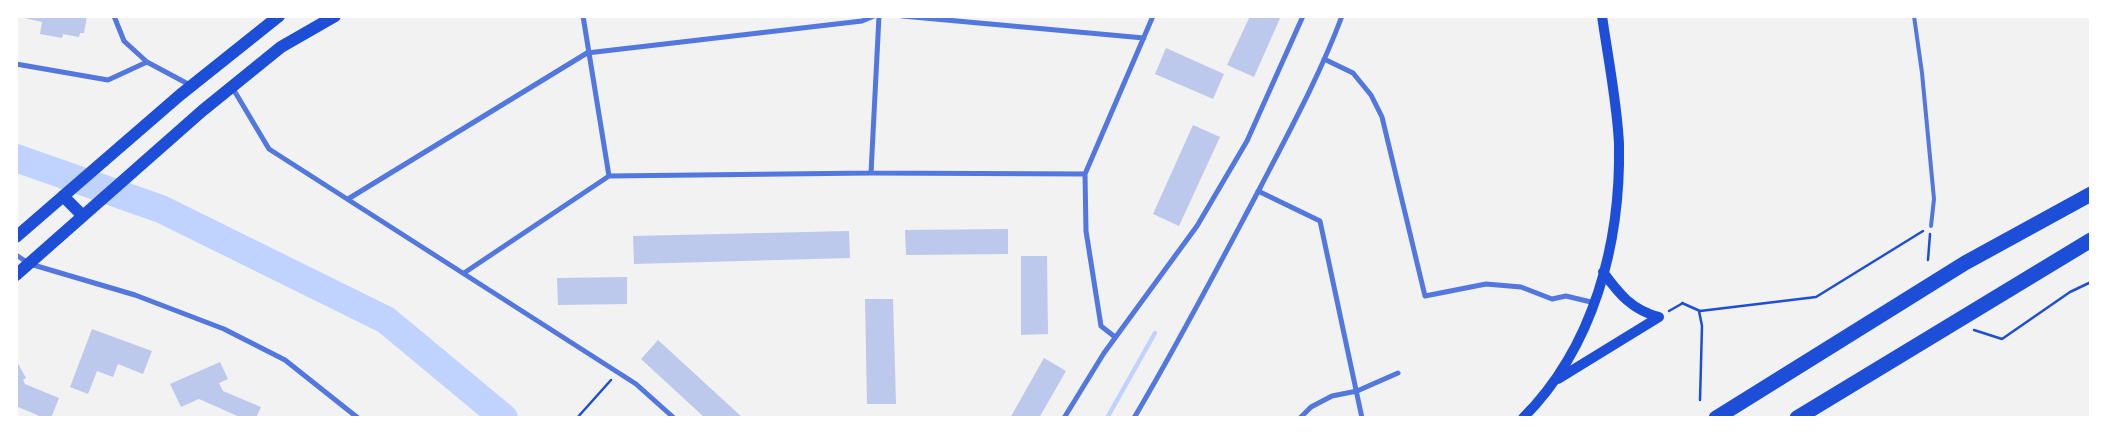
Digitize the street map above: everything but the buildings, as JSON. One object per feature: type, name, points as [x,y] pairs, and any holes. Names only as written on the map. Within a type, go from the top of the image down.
[{"type":"highway","points":[[1716,418],[1965,263],[2091,194]]},
{"type":"highway","points":[[1797,418],[2091,240]]},
{"type":"main road","points":[[18,235],[180,95],[280,16]]},
{"type":"main road","points":[[16,275],[202,110],[281,47],[334,16]]},
{"type":"main road","points":[[1522,418],[1543,398],[1577,345],[1596,303],[1614,229],[1619,143],[1602,16]]},
{"type":"main road","points":[[64,196],[83,216]]},
{"type":"main road","points":[[1604,272],[1620,295],[1631,305],[1645,314],[1659,317]]},
{"type":"main road","points":[[1555,381],[1659,317]]},
{"type":"street","points":[[114,16],[124,41],[147,62],[192,86]]},
{"type":"street","points":[[583,16],[609,176]]},
{"type":"street","points":[[348,199],[588,53],[862,21],[874,16]]},
{"type":"street","points":[[871,172],[879,16]]},
{"type":"street","points":[[902,16],[1144,38]]},
{"type":"street","points":[[1115,337],[1101,326],[1086,231],[1085,174],[1153,16]]},
{"type":"street","points":[[1064,418],[1115,337],[1197,226],[1246,141],[1304,16]]},
{"type":"street","points":[[1134,418],[1179,342],[1258,191],[1324,59],[1342,16]]},
{"type":"street","points":[[1324,59],[1353,73],[1371,96],[1382,117],[1425,296],[1486,284],[1521,287],[1552,299],[1566,296],[1596,303]]},
{"type":"street","points":[[16,64],[108,80],[147,62]]},
{"type":"street","points":[[232,87],[269,149],[636,384],[674,418]]},
{"type":"street","points":[[464,273],[609,176],[871,172],[1085,174]]},
{"type":"street","points":[[1258,191],[1320,221],[1362,418]]},
{"type":"street","points":[[16,256],[30,264],[135,295],[224,328],[285,360],[358,418]]},
{"type":"street","points":[[1300,418],[1311,407],[1332,396],[1357,391],[1398,373]]},
{"type":"lane","points":[[1914,16],[1922,72],[1934,199],[1931,226]]},
{"type":"path","points":[[1928,260],[1931,226]]},
{"type":"path","points":[[1659,317],[1682,302],[1700,311],[1816,297],[1931,226]]},
{"type":"path","points":[[1966,327],[2002,339],[2070,292],[2091,282]]},
{"type":"path","points":[[1700,311],[1700,400]]},
{"type":"path","points":[[577,418],[612,378]]},
{"type":"waterway","points":[[16,158],[161,209],[386,320],[504,418]]},
{"type":"waterway","points":[[1107,418],[1155,333]]}]
